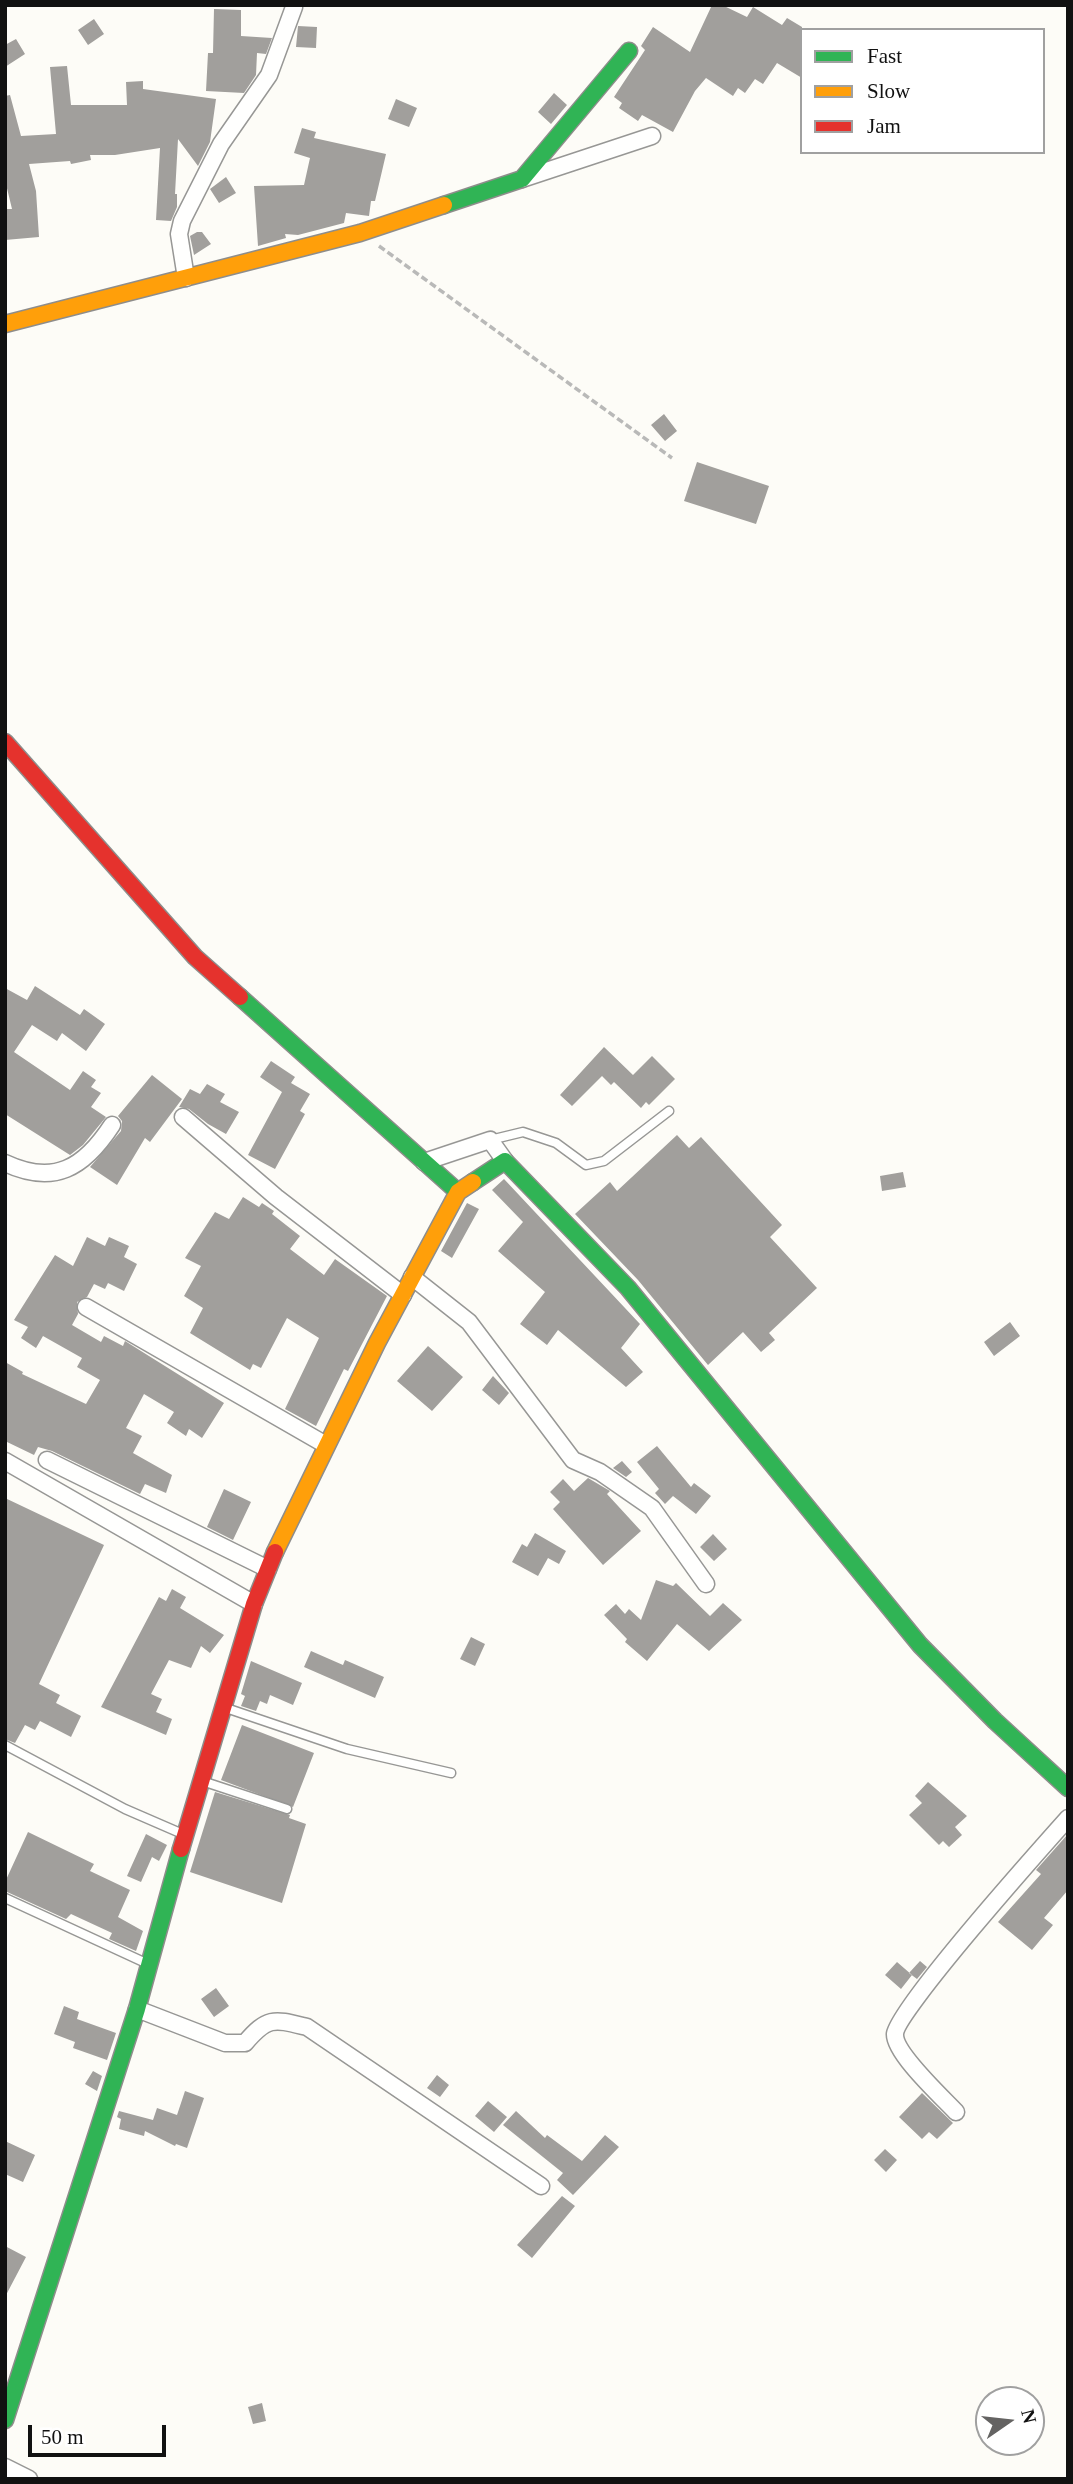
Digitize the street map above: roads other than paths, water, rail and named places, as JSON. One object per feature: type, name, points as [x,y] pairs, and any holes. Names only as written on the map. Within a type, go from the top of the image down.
[{"type":"street","points":[[186,278],[179,234],[181,220],[221,144],[269,75],[295,7]]},
{"type":"street","points":[[522,179],[629,51]]},
{"type":"street","points":[[5,324],[360,233],[652,136]]},
{"type":"street","points":[[5,743],[195,957],[458,1192]]},
{"type":"street","points":[[183,1117],[276,1197],[403,1295]]},
{"type":"street","points":[[5,1163],[27,1174],[64,1173],[98,1147],[112,1125]]},
{"type":"street","points":[[424,1162],[490,1140],[505,1161],[628,1288],[920,1645],[995,1721],[1068,1788]]},
{"type":"street","points":[[5,2420],[137,2008],[254,1604],[288,1520],[458,1192],[505,1161]]},
{"type":"street","points":[[412,1277],[469,1322],[573,1460],[600,1472],[652,1508],[706,1584]]},
{"type":"street","points":[[86,1307],[326,1445]]},
{"type":"street","points":[[47,1460],[268,1569]]},
{"type":"street","points":[[5,1461],[254,1604]]},
{"type":"street","points":[[956,2112],[899,2049],[895,2033],[902,2017],[952,1954],[1068,1818]]},
{"type":"street","points":[[137,2008],[225,2043],[245,2043],[260,2025],[275,2019],[307,2028],[541,2186]]},
{"type":"street","points":[[5,2467],[29,2479]]},
{"type":"lane","points":[[490,1140],[523,1132],[556,1143],[586,1165],[604,1161],[669,1111]]},
{"type":"lane","points":[[223,1707],[347,1749],[451,1773]]},
{"type":"lane","points":[[5,1745],[125,1809],[185,1835]]},
{"type":"lane","points":[[202,1781],[287,1809]]},
{"type":"lane","points":[[5,1898],[148,1964]]}]
